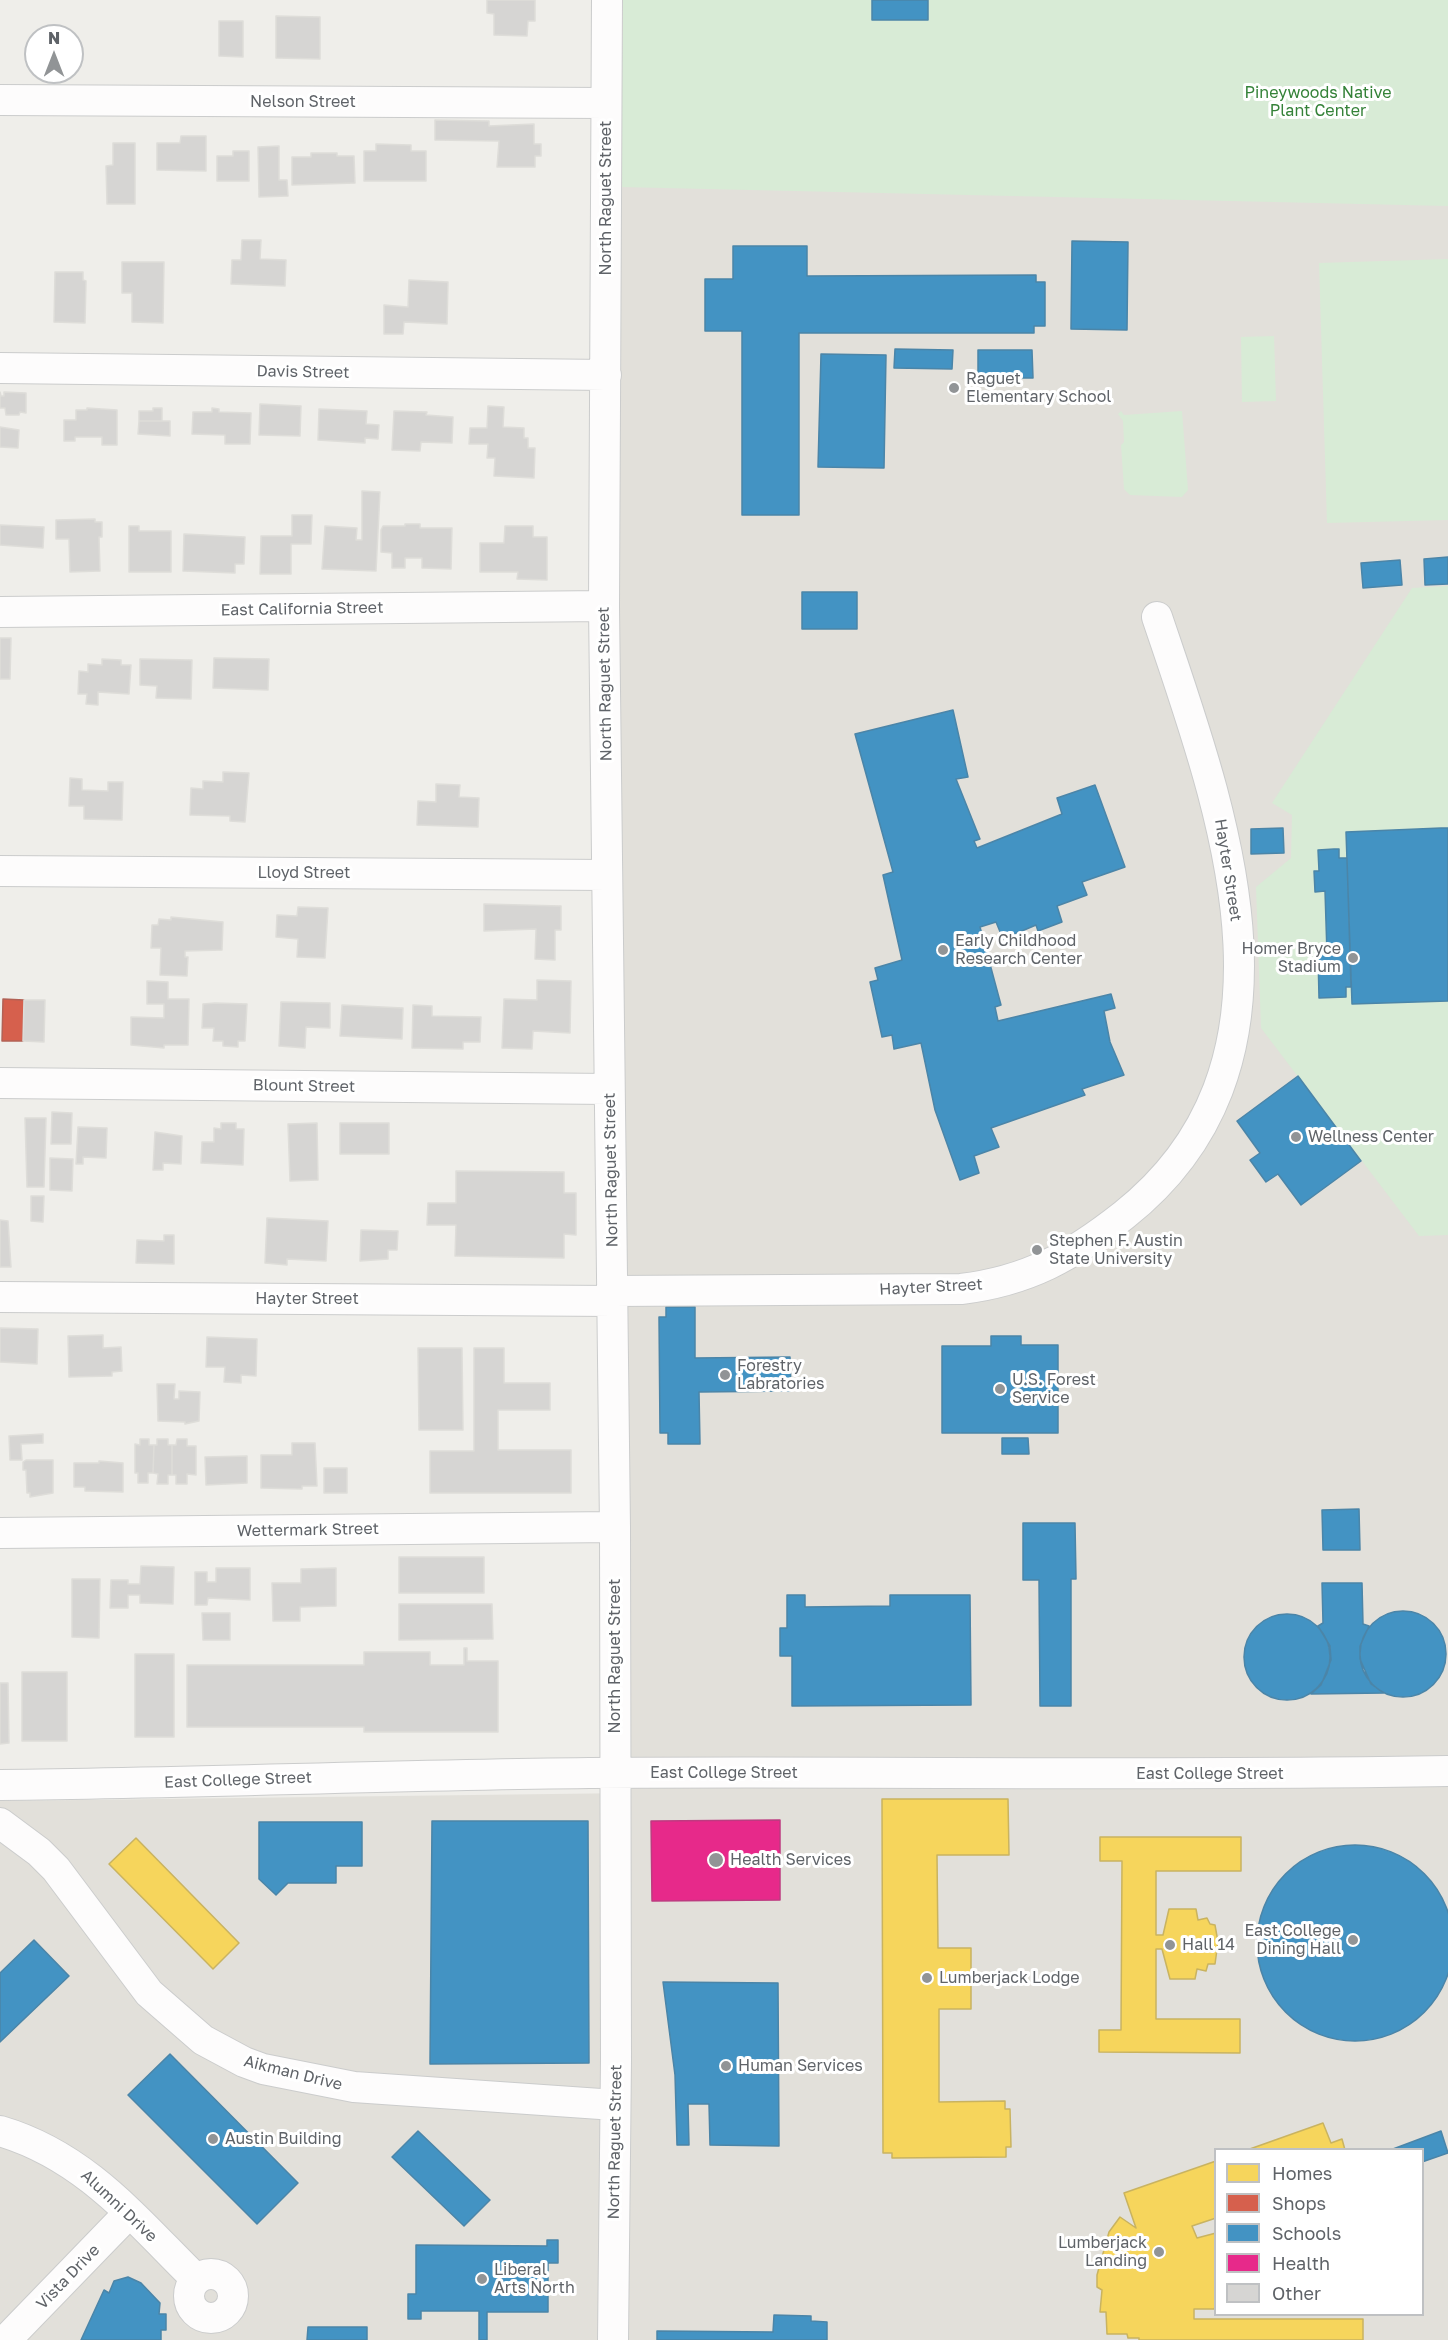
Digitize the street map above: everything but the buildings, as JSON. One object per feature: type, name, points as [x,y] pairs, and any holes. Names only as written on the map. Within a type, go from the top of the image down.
[{"type":"street","name":"North Raguet Street","points":[[608,0],[604,606],[615,1527],[613,2340]]},
{"type":"street","name":"Nelson Street","points":[[0,100],[606,103]]},
{"type":"street","name":"Davis Street","points":[[0,368],[606,375]]},
{"type":"street","name":"East California Street","points":[[0,612],[604,606]]},
{"type":"street","name":"Hayter Street","points":[[0,1297],[613,1296],[950,1289],[1000,1283],[1050,1265],[1091,1241],[1154,1189],[1191,1146],[1206,1118],[1230,1047],[1239,996],[1239,945],[1230,867],[1217,805],[1203,754],[1157,617]]},
{"type":"street","name":"Lloyd Street","points":[[0,871],[607,875]]},
{"type":"street","name":"Blount Street","points":[[0,1083],[609,1089]]},
{"type":"street","name":"Wettermark Street","points":[[0,1533],[615,1527]]},
{"type":"street","name":"East College Street","points":[[0,1785],[380,1775],[616,1773],[1202,1775],[1448,1772]]},
{"type":"street","name":"Aikman Drive","points":[[0,1823],[39,1852],[56,1869],[149,1994],[184,2026],[223,2052],[263,2069],[354,2087],[615,2105]]},
{"type":"street","name":"Alumni Drive","points":[[0,2131],[63,2157],[102,2186],[196,2279]]},
{"type":"street","name":"Vista Drive","points":[[6,2340],[129,2213]]},
{"type":"shaded area","name":"Stephen F. Austin State University","points":[[623,0],[1448,0],[1448,2340],[0,2340],[0,1801],[631,1793],[620,707],[616,572]]},
{"type":"green space","name":"Pineywoods Native Plant Center","points":[[623,0],[1448,0],[1448,206],[620,187]]},
{"type":"green space","points":[[1448,259],[1448,520],[1327,523],[1319,263]]},
{"type":"green space","points":[[1274,336],[1276,401],[1242,402],[1241,337]]},
{"type":"green space","points":[[1121,411],[1124,415],[1182,411],[1188,490],[1182,497],[1130,495],[1124,489],[1121,445],[1124,442],[1123,421],[1118,414]]},
{"type":"green space","name":"Homer Bryce Stadium","points":[[1448,586],[1448,1235],[1419,1236],[1261,1028],[1256,887],[1291,858],[1292,815],[1272,803],[1412,588]]},
{"type":"place","name":"Raguet Elementary School","points":[[954,388]]},
{"type":"place","name":"Early Childhood Research Center","points":[[943,950]]},
{"type":"place","name":"Homer Bryce Stadium","points":[[1353,958]]},
{"type":"place","name":"Wellness Center","points":[[1296,1137]]},
{"type":"place","name":"Stephen F. Austin State University","points":[[1037,1250]]},
{"type":"place","name":"Forestry Labratories","points":[[725,1375]]},
{"type":"place","name":"U.S. Forest Service","points":[[1000,1389]]},
{"type":"place","name":"Health Services","points":[[716,1860]]},
{"type":"place","name":"East College Dining Hall","points":[[1353,1940]]},
{"type":"place","name":"Hall 14","points":[[1170,1945]]},
{"type":"place","name":"Lumberjack Lodge","points":[[927,1978]]},
{"type":"place","name":"Human Services","points":[[726,2066]]},
{"type":"place","name":"Austin Building","points":[[213,2139]]},
{"type":"place","name":"Lumberjack Landing","points":[[1159,2252]]},
{"type":"place","name":"Liberal Arts North","points":[[482,2279]]}]
